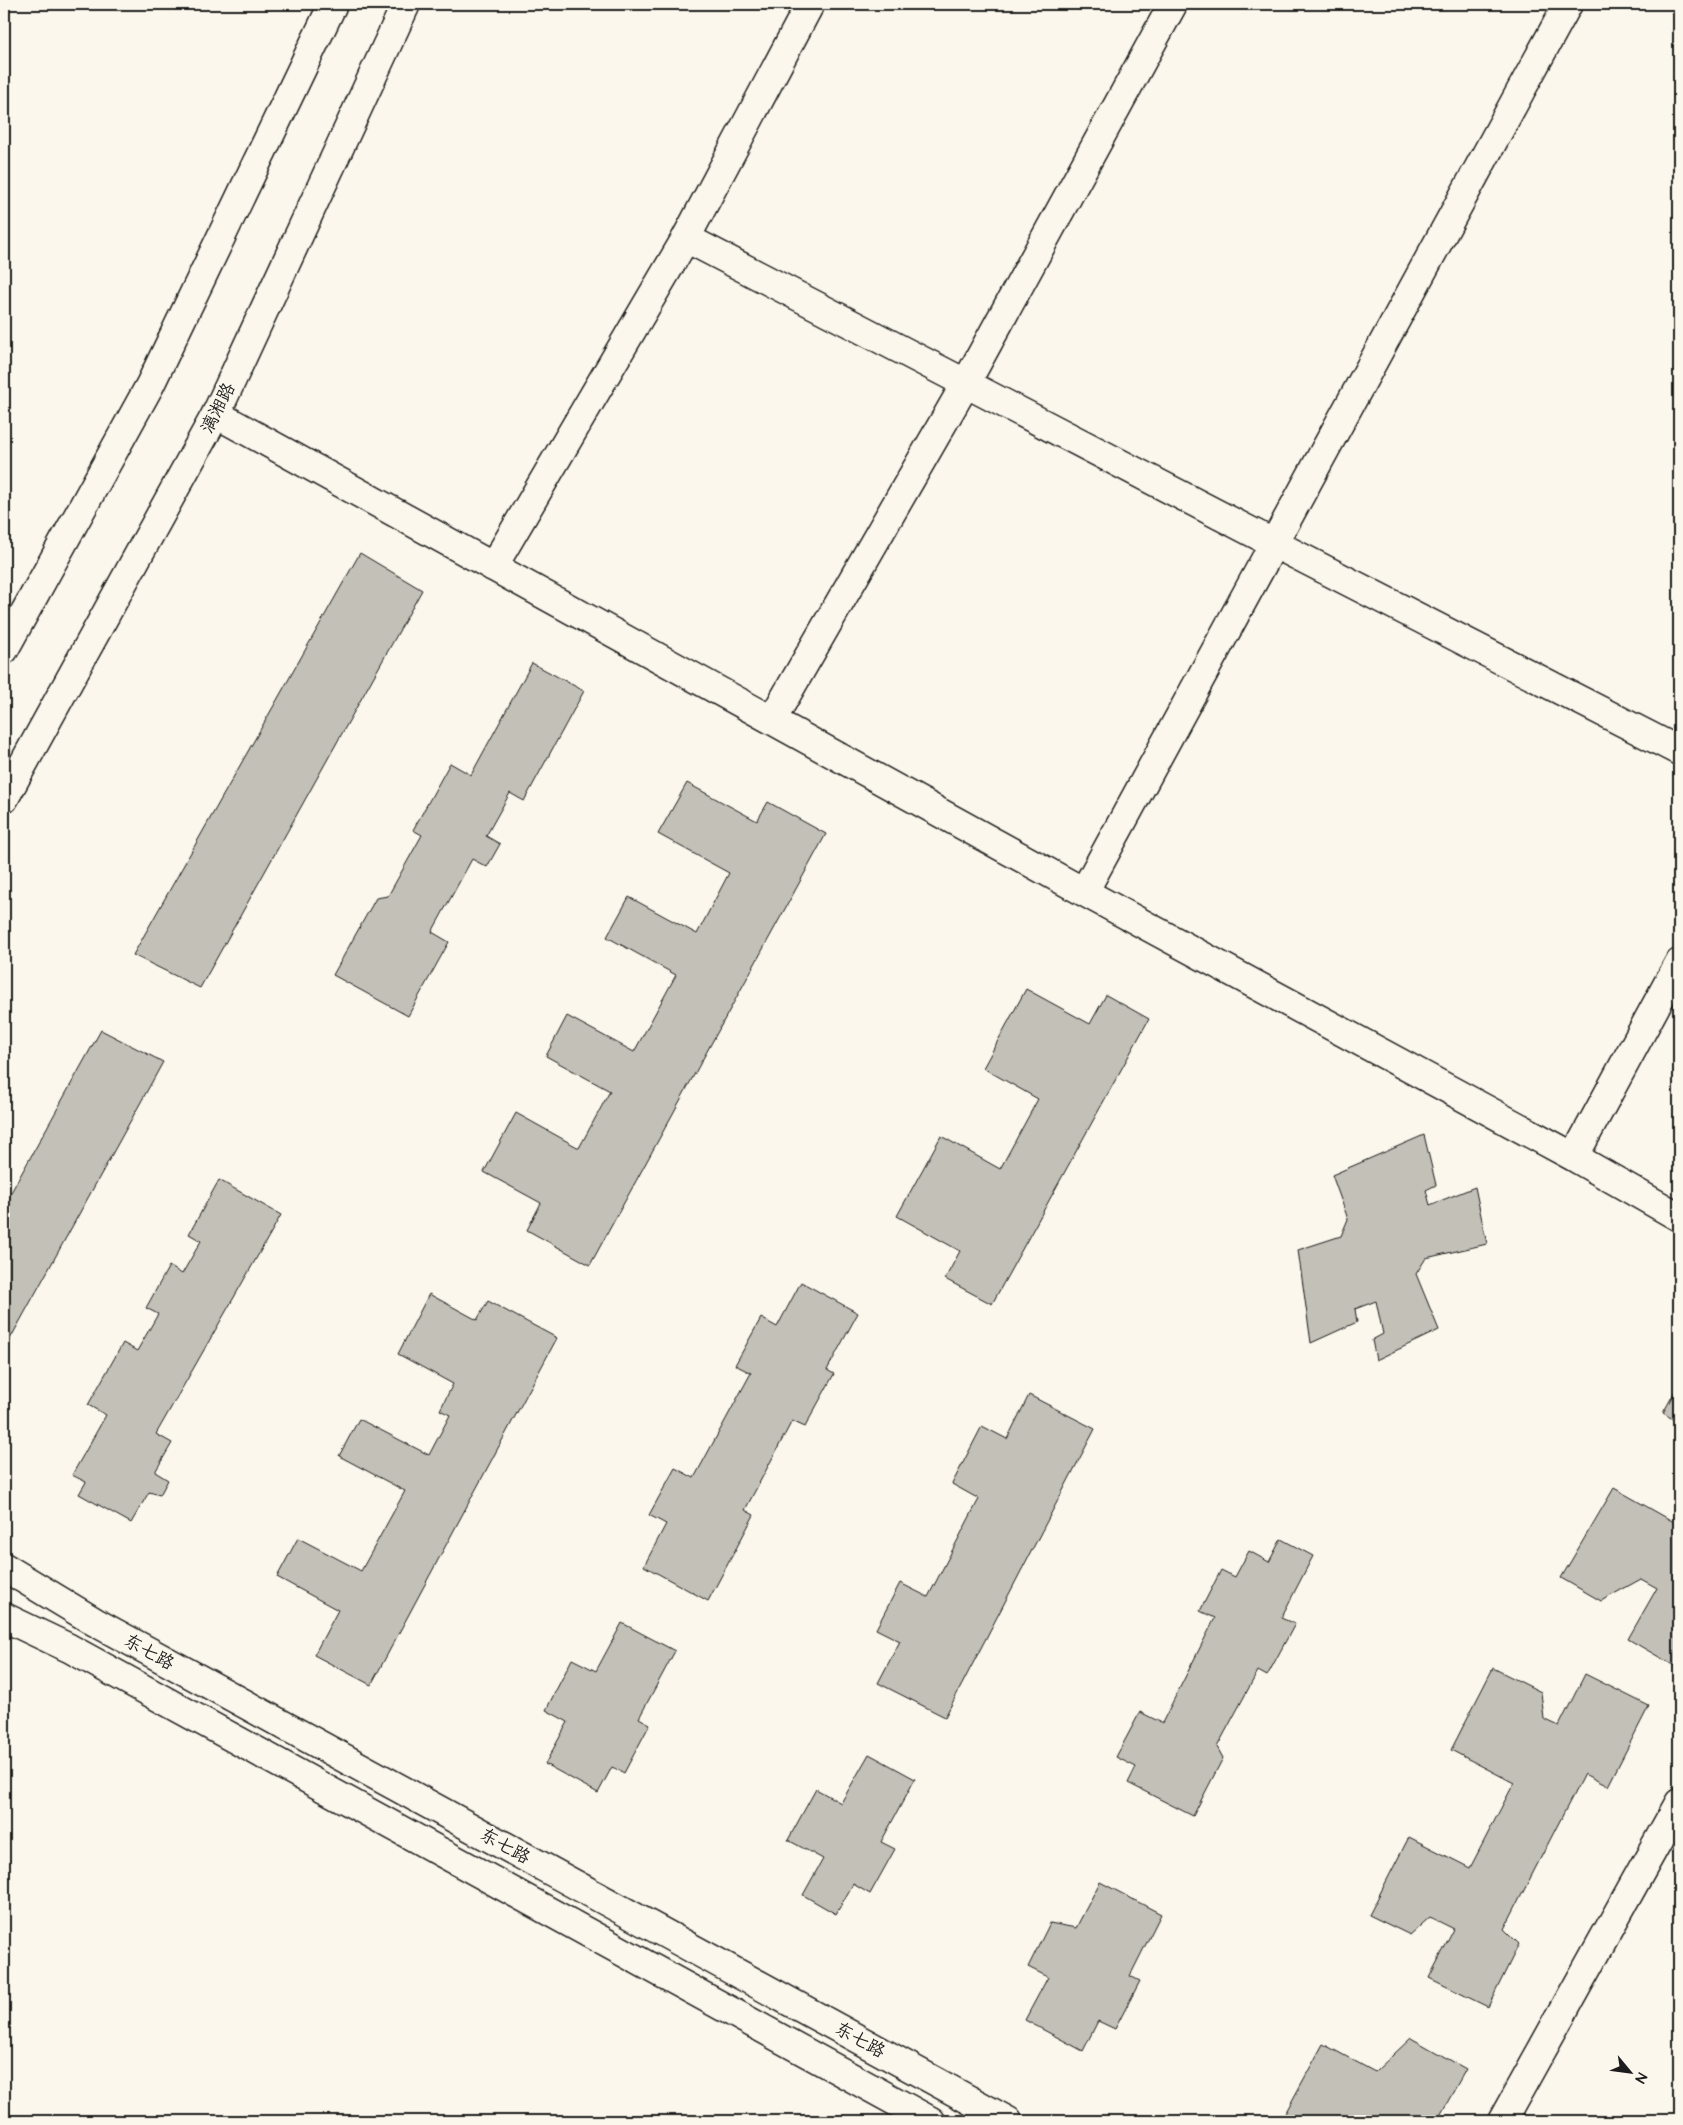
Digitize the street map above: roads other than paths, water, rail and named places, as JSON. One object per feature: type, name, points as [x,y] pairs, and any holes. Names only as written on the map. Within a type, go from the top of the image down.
[{"type":"street","points":[[4,650],[150,385],[333,4]]},
{"type":"street","name":"漓湘路","points":[[4,799],[216,414],[406,4]]},
{"type":"street","points":[[493,567],[686,238],[810,4]]},
{"type":"street","points":[[772,720],[966,383],[1173,4]]},
{"type":"street","points":[[1084,892],[1568,4]]},
{"type":"street","points":[[686,238],[1273,544],[1679,751]]},
{"type":"street","points":[[216,414],[1084,892],[1574,1157],[1679,1217]]},
{"type":"street","points":[[1574,1157],[1679,963]]},
{"type":"street","name":"东七路","points":[[4,1567],[95,1622],[1008,2121]]},
{"type":"street","name":"东七路","points":[[4,1617],[87,1658],[931,2121]]},
{"type":"street","points":[[1502,2121],[1679,1803]]}]
